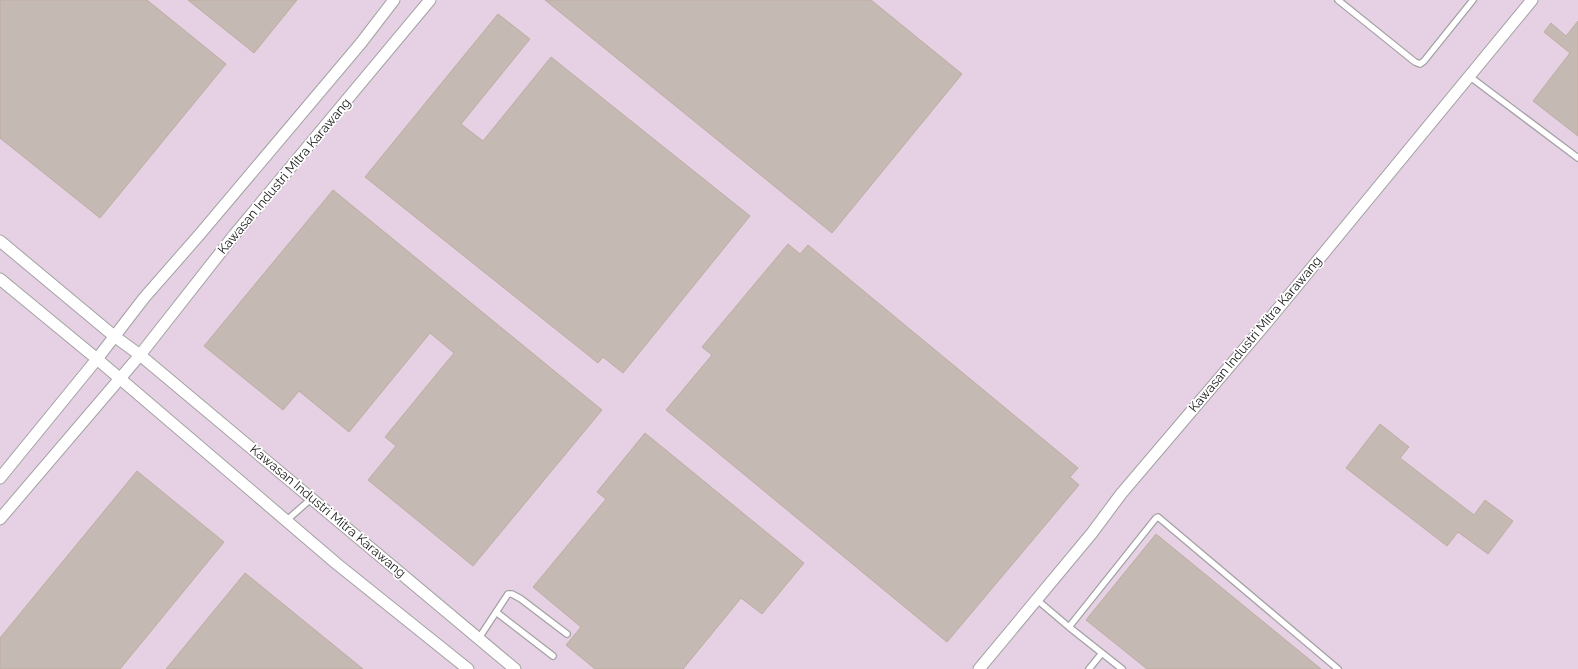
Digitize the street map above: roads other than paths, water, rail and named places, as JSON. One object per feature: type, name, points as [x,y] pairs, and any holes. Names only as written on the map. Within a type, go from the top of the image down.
[{"type":"street","name":"Kawasan Industri Mitra Karawang","points":[[0,478],[97,359],[144,298],[361,43],[394,0]]},
{"type":"street","name":"Kawasan Industri Mitra Karawang","points":[[0,519],[140,355],[235,234],[430,0]]},
{"type":"street","name":"Kawasan Industri Mitra Karawang","points":[[979,669],[1092,533],[1121,494],[1263,327],[1532,0]]},
{"type":"street","name":"Kawasan Industri Mitra Karawang","points":[[0,241],[114,336],[140,355],[515,669]]},
{"type":"street","points":[[0,279],[97,359],[337,564],[468,669]]},
{"type":"lane","points":[[1338,0],[1414,62],[1420,64],[1473,0]]},
{"type":"lane","points":[[1468,76],[1578,158]]},
{"type":"lane","points":[[287,520],[312,498]]},
{"type":"lane","points":[[1069,627],[1158,517],[1338,669]]},
{"type":"lane","points":[[479,638],[508,594],[512,594],[521,599],[567,634]]},
{"type":"lane","points":[[1036,599],[1122,669]]},
{"type":"lane","points":[[496,612],[552,656]]},
{"type":"lane","points":[[1089,669],[1102,653]]}]
